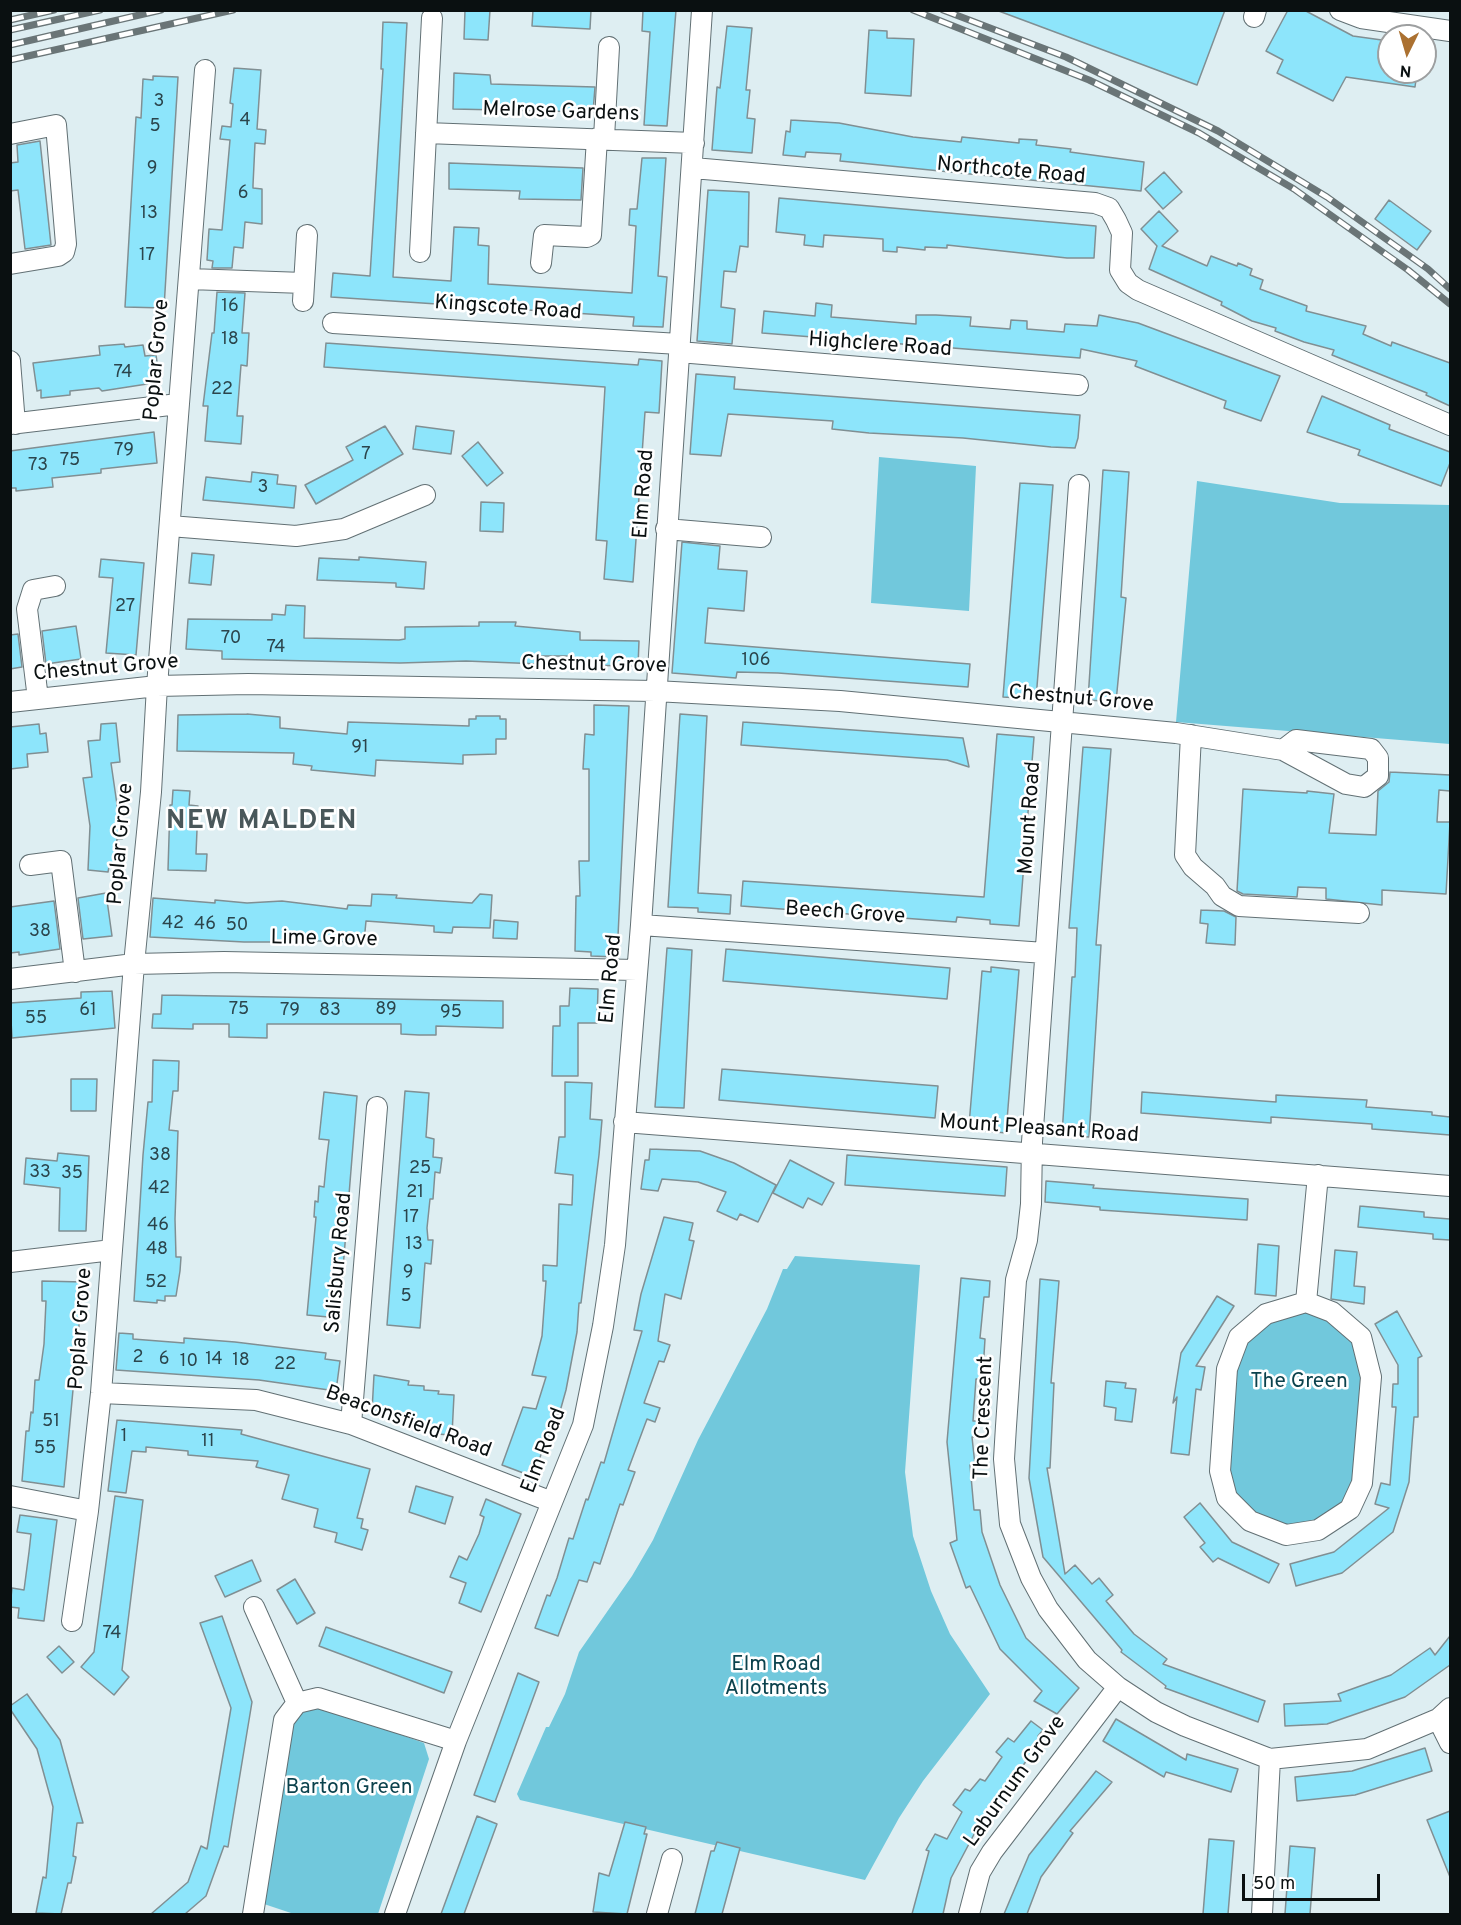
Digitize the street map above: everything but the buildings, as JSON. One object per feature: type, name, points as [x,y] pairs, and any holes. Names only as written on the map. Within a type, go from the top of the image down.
[{"type":"street","name":"Elm Road","points":[[395,1914],[456,1741],[583,1425],[615,1245],[641,925],[702,10]]},
{"type":"street","points":[[1340,10],[1361,18],[1450,31]]},
{"type":"street","points":[[420,252],[432,18]]},
{"type":"street","points":[[541,263],[544,236],[587,237],[591,235],[609,47]]},
{"type":"street","name":"Poplar Grove","points":[[72,1621],[88,1511],[101,1393],[134,964],[150,812],[157,686],[205,70]]},
{"type":"street","points":[[10,134],[56,125],[66,244],[64,252],[58,256],[10,264]]},
{"type":"street","name":"Melrose Gardens","points":[[426,133],[694,143]]},
{"type":"street","name":"Northcote Road","points":[[693,168],[1095,203],[1109,208],[1116,220],[1122,233],[1120,270],[1128,282],[1138,290],[1450,425]]},
{"type":"street","points":[[189,279],[303,292],[307,236]]},
{"type":"street","name":"Kingscote Road","points":[[333,323],[679,348]]},
{"type":"street","name":"Highclere Road","points":[[679,348],[1078,385]]},
{"type":"street","points":[[10,361],[13,424],[178,404]]},
{"type":"street","name":"Mount Road","points":[[1032,1153],[1079,485]]},
{"type":"street","points":[[170,526],[296,536],[344,529],[425,495]]},
{"type":"street","points":[[666,529],[761,537]]},
{"type":"street","points":[[38,699],[27,609],[33,590],[55,586]]},
{"type":"street","name":"Chestnut Grove","points":[[10,702],[157,686],[248,684],[655,691],[840,701],[1184,734],[1283,750]]},
{"type":"street","points":[[1184,734],[1185,855],[1193,867],[1215,886],[1222,896],[1239,906],[1359,913]]},
{"type":"street","points":[[30,865],[61,861],[75,972]]},
{"type":"street","name":"Beech Grove","points":[[641,925],[1045,953]]},
{"type":"street","name":"Lime Grove","points":[[10,980],[134,964],[224,962],[637,970]]},
{"type":"street","name":"Salisbury Road","points":[[351,1424],[377,1107]]},
{"type":"street","name":"Mount Pleasant Road","points":[[624,1122],[1450,1186]]},
{"type":"street","name":"The Crescent","points":[[1032,1153],[1027,1240],[1016,1280],[1004,1459],[1010,1524],[1031,1578],[1048,1609],[1087,1660],[1118,1687],[1156,1712],[1270,1759],[1367,1749],[1444,1714]]},
{"type":"street","points":[[1306,1302],[1318,1175]]},
{"type":"street","points":[[10,1262],[112,1250]]},
{"type":"street","points":[[1306,1302],[1332,1312],[1361,1337],[1371,1377],[1362,1483],[1350,1509],[1318,1530],[1286,1535],[1250,1521],[1227,1498],[1221,1471],[1227,1369],[1239,1337],[1266,1314],[1306,1302]]},
{"type":"street","name":"Beaconsfield Road","points":[[101,1393],[256,1400],[351,1424],[552,1502]]},
{"type":"street","points":[[10,1496],[88,1511]]},
{"type":"street","points":[[254,1607],[297,1702]]},
{"type":"street","name":"Laburnum Grove","points":[[969,1914],[980,1872],[992,1852],[1118,1687]]},
{"type":"street","points":[[252,1914],[284,1720],[297,1702],[318,1698],[456,1741]]},
{"type":"street","points":[[1444,1714],[1450,1743]]},
{"type":"street","points":[[1262,1914],[1270,1759]]},
{"type":"street","points":[[657,1914],[672,1859]]},
{"type":"green space","points":[[879,457],[976,466],[969,611],[871,603]]},
{"type":"green space","points":[[1197,481],[1340,503],[1450,505],[1450,744],[1176,722]]},
{"type":"green space","name":"Elm Road Allotments","points":[[795,1256],[920,1265],[905,1472],[913,1536],[931,1591],[950,1634],[990,1694],[923,1781],[899,1818],[865,1880],[520,1800],[517,1794],[546,1727],[549,1727],[565,1694],[579,1652],[632,1576],[653,1540],[698,1440],[767,1309],[783,1269],[787,1269]]},
{"type":"green space","name":"The Green","points":[[1306,1302],[1361,1337],[1371,1377],[1350,1509],[1286,1535],[1227,1498],[1239,1337]]},
{"type":"green space","name":"Barton Green","points":[[318,1705],[424,1743],[429,1759],[378,1914],[294,1914],[264,1904],[291,1727],[300,1709]]},
{"type":"railway","points":[[10,20],[54,10]]},
{"type":"railway","points":[[10,30],[100,10]]},
{"type":"railway","points":[[10,45],[161,10]]},
{"type":"railway","points":[[10,60],[233,10]]},
{"type":"railway","points":[[913,10],[1089,80],[1199,133],[1294,189],[1408,270],[1450,304]]},
{"type":"railway","points":[[943,10],[1066,57],[1218,131],[1327,197],[1428,269],[1450,289]]},
{"type":"district","name":"NEW MALDEN","points":[[262,823]]}]
